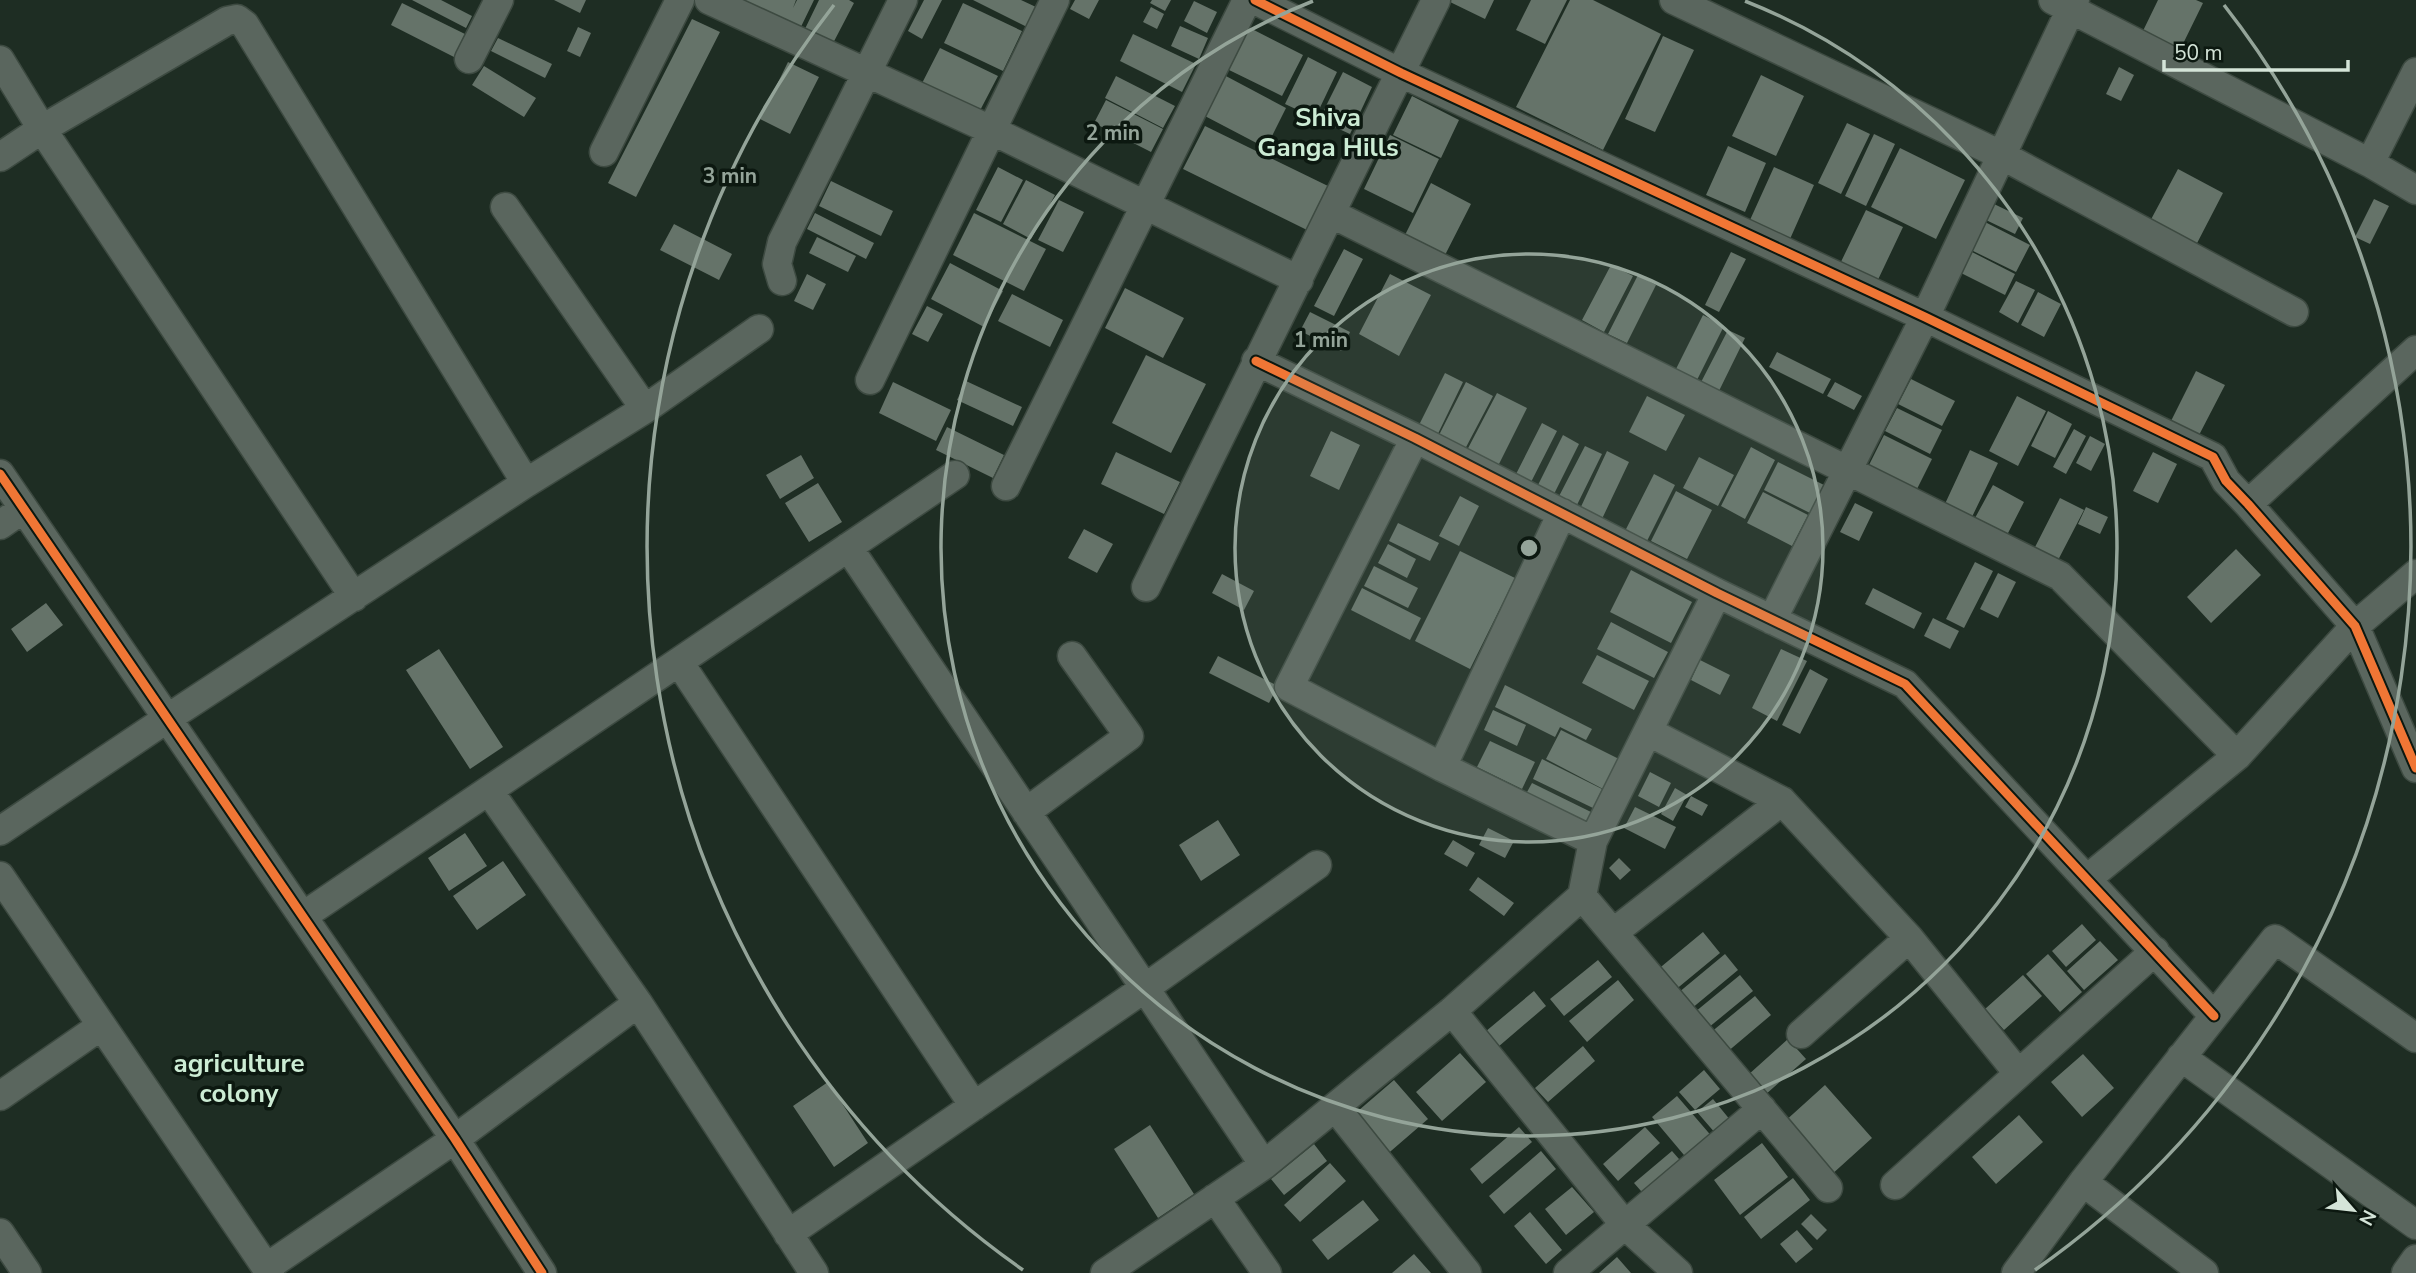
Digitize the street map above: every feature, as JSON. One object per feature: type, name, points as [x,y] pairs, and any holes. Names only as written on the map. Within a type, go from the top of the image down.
[{"type":"street","points":[[469,59],[499,0]]},
{"type":"street","points":[[604,152],[680,0]]},
{"type":"street","points":[[709,0],[992,130],[1299,280]]},
{"type":"street","points":[[782,281],[777,264],[782,242],[903,0]]},
{"type":"street","points":[[870,380],[1055,0]]},
{"type":"street","points":[[1006,486],[1247,0]]},
{"type":"street","points":[[1255,0],[1401,73],[1924,317],[2213,457],[2225,481],[2355,625],[2416,768]]},
{"type":"street","points":[[1146,587],[1436,0]]},
{"type":"street","points":[[1674,0],[2001,155],[2294,312]]},
{"type":"street","points":[[1772,620],[1924,317],[2001,155],[2067,3],[2416,190]]},
{"type":"street","points":[[0,157],[42,129],[227,21],[237,19],[246,25],[526,483]]},
{"type":"street","points":[[0,60],[42,129],[354,597]]},
{"type":"street","points":[[2370,163],[2416,72]]},
{"type":"street","points":[[505,207],[645,409]]},
{"type":"street","points":[[1332,214],[2060,576],[2237,756]]},
{"type":"street","points":[[0,831],[526,483],[645,409],[760,329]]},
{"type":"street","points":[[2248,504],[2416,350]]},
{"type":"street","points":[[1256,361],[1415,438],[1717,593],[1905,684],[2214,1016]]},
{"type":"street","points":[[1415,438],[1289,687],[1442,767],[1593,841]]},
{"type":"street","points":[[0,474],[455,1139],[542,1273]]},
{"type":"street","points":[[303,916],[955,475]]},
{"type":"street","points":[[0,524],[23,509]]},
{"type":"street","points":[[1442,767],[1562,513]]},
{"type":"street","points":[[848,547],[1264,1165]]},
{"type":"street","points":[[2087,879],[2237,756],[2355,625],[2416,574]]},
{"type":"street","points":[[1105,1273],[1264,1165],[1452,1011],[1582,896],[1593,841],[1717,593]]},
{"type":"street","points":[[1027,812],[1129,736],[1072,656]]},
{"type":"street","points":[[679,662],[974,1106]]},
{"type":"street","points":[[1649,732],[1782,801],[1909,938],[2018,1073]]},
{"type":"street","points":[[489,791],[638,1003],[814,1273]]},
{"type":"street","points":[[1614,932],[1782,801]]},
{"type":"street","points":[[788,1234],[1145,988],[1317,864]]},
{"type":"street","points":[[0,876],[268,1270],[455,1139],[638,1003]]},
{"type":"street","points":[[1582,896],[1828,1188]]},
{"type":"street","points":[[1801,1034],[1909,938]]},
{"type":"street","points":[[2016,1273],[2083,1182],[2275,939],[2416,1038]]},
{"type":"street","points":[[1895,1185],[2155,951]]},
{"type":"street","points":[[1452,1011],[1625,1225],[1678,1273]]},
{"type":"street","points":[[0,1096],[101,1026]]},
{"type":"street","points":[[2181,1057],[2416,1225]]},
{"type":"street","points":[[1335,1107],[1467,1273]]},
{"type":"street","points":[[1568,1273],[1762,1109]]},
{"type":"street","points":[[2083,1182],[2204,1273]]},
{"type":"street","points":[[1215,1198],[1267,1273]]},
{"type":"street","points":[[0,1233],[27,1273]]},
{"type":"street","points":[[2406,1273],[2416,1259]]},
{"type":"building","points":[[412,0],[441,0],[472,16],[466,28]]},
{"type":"building","points":[[554,0],[586,0],[580,13]]},
{"type":"building","points":[[737,0],[796,0],[793,8],[797,0],[814,0],[796,37]]},
{"type":"building","points":[[819,0],[849,0],[854,3],[830,49],[802,35]]},
{"type":"building","points":[[924,0],[942,0],[922,39],[908,31]]},
{"type":"building","points":[[973,0],[1021,0],[1036,7],[1027,27]]},
{"type":"building","points":[[1075,0],[1099,0],[1089,19],[1070,9]]},
{"type":"building","points":[[1152,0],[1171,0],[1165,11],[1150,3]]},
{"type":"building","points":[[1494,0],[1485,19],[1450,2]]},
{"type":"building","points":[[1531,0],[1567,0],[1545,44],[1516,30]]},
{"type":"building","points":[[1570,0],[1593,0],[1661,34],[1603,150],[1516,107]]},
{"type":"building","points":[[2158,0],[2196,0],[2203,3],[2178,54],[2141,35]]},
{"type":"building","points":[[1194,1],[1217,12],[1207,33],[1184,21]]},
{"type":"building","points":[[402,3],[465,34],[454,57],[391,25]]},
{"type":"building","points":[[963,3],[1022,31],[1003,71],[944,43]]},
{"type":"building","points":[[1151,7],[1164,14],[1157,29],[1143,22]]},
{"type":"building","points":[[692,19],[720,32],[636,197],[608,183]]},
{"type":"building","points":[[1180,26],[1208,38],[1199,59],[1171,46]]},
{"type":"building","points":[[578,27],[591,33],[580,57],[567,51]]},
{"type":"building","points":[[1248,27],[1303,55],[1282,96],[1227,69]]},
{"type":"building","points":[[1133,34],[1196,64],[1182,92],[1120,61]]},
{"type":"building","points":[[1663,36],[1694,50],[1655,132],[1625,119]]},
{"type":"building","points":[[498,38],[552,64],[545,78],[491,51]]},
{"type":"building","points":[[940,48],[998,76],[974,122],[917,93]]},
{"type":"building","points":[[1308,57],[1337,72],[1315,118],[1285,104]]},
{"type":"building","points":[[788,62],[819,77],[790,134],[760,119]]},
{"type":"building","points":[[484,66],[536,98],[524,117],[472,85]]},
{"type":"building","points":[[2119,67],[2134,75],[2121,101],[2106,94]]},
{"type":"building","points":[[1343,72],[1372,87],[1350,134],[1319,120]]},
{"type":"building","points":[[1224,75],[1286,108],[1266,148],[1203,115]]},
{"type":"building","points":[[1761,75],[1804,96],[1776,156],[1732,136]]},
{"type":"building","points":[[1116,76],[1175,106],[1163,128],[1105,98]]},
{"type":"building","points":[[1412,96],[1459,120],[1441,158],[1393,135]]},
{"type":"building","points":[[1106,100],[1163,129],[1151,152],[1094,123]]},
{"type":"building","points":[[1847,123],[1870,134],[1841,194],[1818,183]]},
{"type":"building","points":[[1205,126],[1328,186],[1307,230],[1183,169]]},
{"type":"building","points":[[1874,134],[1895,144],[1866,206],[1845,196]]},
{"type":"building","points":[[1390,135],[1439,159],[1413,213],[1364,189]]},
{"type":"building","points":[[1728,146],[1766,163],[1745,212],[1706,195]]},
{"type":"building","points":[[1900,148],[1965,180],[1936,239],[1871,207]]},
{"type":"building","points":[[998,167],[1023,180],[1001,222],[976,210]]},
{"type":"building","points":[[1774,167],[1814,185],[1790,239],[1750,220]]},
{"type":"building","points":[[2178,169],[2223,193],[2194,249],[2148,225]]},
{"type":"building","points":[[1026,180],[1055,195],[1031,239],[1003,224]]},
{"type":"building","points":[[831,181],[893,211],[881,236],[819,206]]},
{"type":"building","points":[[1431,183],[1471,204],[1443,259],[1403,239]]},
{"type":"building","points":[[2374,199],[2389,206],[2370,244],[2355,237]]},
{"type":"building","points":[[1059,200],[1084,212],[1063,252],[1038,240]]},
{"type":"building","points":[[1994,204],[2023,218],[2015,234],[1986,220]]},
{"type":"building","points":[[1866,210],[1903,227],[1875,286],[1838,268]]},
{"type":"building","points":[[815,213],[874,243],[866,259],[807,229]]},
{"type":"building","points":[[974,213],[1046,249],[1024,291],[953,255]]},
{"type":"building","points":[[1985,222],[2030,245],[2016,272],[1971,250]]},
{"type":"building","points":[[674,224],[732,254],[719,280],[660,250]]},
{"type":"building","points":[[817,237],[856,256],[848,272],[809,253]]},
{"type":"building","points":[[1344,249],[1363,259],[1334,316],[1314,306]]},
{"type":"building","points":[[1731,252],[1746,259],[1719,312],[1705,305]]},
{"type":"building","points":[[1972,252],[2015,274],[2005,295],[1961,273]]},
{"type":"building","points":[[950,263],[1003,291],[984,327],[931,299]]},
{"type":"building","points":[[1611,265],[1633,276],[1604,332],[1582,320]]},
{"type":"building","points":[[807,274],[826,284],[813,310],[794,301]]},
{"type":"building","points":[[1390,274],[1431,295],[1399,356],[1359,334]]},
{"type":"building","points":[[1638,275],[1656,285],[1627,343],[1608,334]]},
{"type":"building","points":[[2016,281],[2035,290],[2018,323],[1999,312]]},
{"type":"building","points":[[1125,288],[1184,318],[1163,358],[1105,328]]},
{"type":"building","points":[[2038,292],[2061,304],[2044,337],[2021,325]]},
{"type":"building","points":[[1012,294],[1063,320],[1050,347],[998,321]]},
{"type":"building","points":[[927,306],[943,314],[928,342],[912,334]]},
{"type":"building","points":[[1310,312],[1350,332],[1341,351],[1300,331]]},
{"type":"building","points":[[1703,315],[1724,326],[1695,384],[1674,373]]},
{"type":"building","points":[[1728,330],[1745,338],[1716,397],[1698,388]]},
{"type":"building","points":[[1777,352],[1831,379],[1823,394],[1769,367]]},
{"type":"building","points":[[1146,355],[1206,384],[1171,453],[1112,423]]},
{"type":"building","points":[[2196,371],[2225,385],[2198,437],[2170,423]]},
{"type":"building","points":[[1445,373],[1463,382],[1433,444],[1414,435]]},
{"type":"building","points":[[1911,379],[1955,401],[1942,426],[1898,404]]},
{"type":"building","points":[[966,381],[1022,407],[1013,426],[957,400]]},
{"type":"building","points":[[893,382],[951,410],[936,441],[879,413]]},
{"type":"building","points":[[1466,382],[1493,396],[1464,451],[1438,437]]},
{"type":"building","points":[[1835,382],[1862,396],[1854,410],[1827,396]]},
{"type":"building","points":[[1497,393],[1527,408],[1496,470],[1465,454]]},
{"type":"building","points":[[1647,396],[1685,415],[1666,451],[1629,432]]},
{"type":"building","points":[[2017,396],[2046,411],[2018,466],[1989,451]]},
{"type":"building","points":[[1897,408],[1942,430],[1930,454],[1885,431]]},
{"type":"building","points":[[2048,411],[2072,424],[2055,458],[2031,446]]},
{"type":"building","points":[[1542,423],[1557,431],[1529,486],[1514,478]]},
{"type":"building","points":[[947,427],[1004,455],[993,478],[936,450]]},
{"type":"building","points":[[2074,429],[2086,436],[2066,474],[2053,467]]},
{"type":"building","points":[[1331,431],[1360,445],[1339,490],[1310,476]]},
{"type":"building","points":[[1563,435],[1579,444],[1552,498],[1536,489]]},
{"type":"building","points":[[1884,435],[1932,459],[1913,497],[1865,473]]},
{"type":"building","points":[[2090,436],[2105,444],[2091,471],[2076,463]]},
{"type":"building","points":[[1585,446],[1602,454],[1574,511],[1556,502]]},
{"type":"building","points":[[1751,447],[1775,460],[1745,519],[1721,506]]},
{"type":"building","points":[[1970,450],[1998,463],[1971,519],[1944,506]]},
{"type":"building","points":[[1607,451],[1629,462],[1601,521],[1579,511]]},
{"type":"building","points":[[1116,452],[1180,482],[1164,514],[1101,484]]},
{"type":"building","points":[[2153,452],[2177,464],[2158,503],[2133,491]]},
{"type":"building","points":[[801,455],[814,478],[780,499],[766,475]]},
{"type":"building","points":[[1699,457],[1734,475],[1718,506],[1683,488]]},
{"type":"building","points":[[1778,462],[1824,485],[1810,513],[1764,490]]},
{"type":"building","points":[[1654,474],[1675,485],[1645,545],[1623,535]]},
{"type":"building","points":[[818,483],[842,522],[809,542],[785,503]]},
{"type":"building","points":[[1993,485],[2024,502],[2007,535],[1975,518]]},
{"type":"building","points":[[1676,491],[1712,510],[1687,559],[1651,541]]},
{"type":"building","points":[[1763,492],[1808,515],[1792,546],[1747,523]]},
{"type":"building","points":[[1460,496],[1479,506],[1459,546],[1439,536]]},
{"type":"building","points":[[2060,498],[2084,510],[2055,566],[2031,555]]},
{"type":"building","points":[[1855,503],[1873,512],[1859,541],[1840,532]]},
{"type":"building","points":[[2086,507],[2108,517],[2100,534],[2078,524]]},
{"type":"building","points":[[1398,523],[1439,543],[1430,561],[1389,541]]},
{"type":"building","points":[[1084,529],[1113,544],[1097,573],[1068,558]]},
{"type":"building","points":[[1388,544],[1416,559],[1407,578],[1378,563]]},
{"type":"building","points":[[2236,549],[2261,575],[2211,623],[2187,597]]},
{"type":"building","points":[[1460,551],[1515,578],[1470,669],[1415,641]]},
{"type":"building","points":[[1975,562],[1993,571],[1964,628],[1946,619]]},
{"type":"building","points":[[1374,566],[1418,588],[1408,608],[1364,586]]},
{"type":"building","points":[[1631,570],[1692,602],[1671,643],[1610,612]]},
{"type":"building","points":[[1998,573],[2016,582],[1998,618],[1980,609]]},
{"type":"building","points":[[1222,574],[1254,591],[1244,610],[1212,593]]},
{"type":"building","points":[[1362,588],[1421,618],[1410,640],[1351,610]]},
{"type":"building","points":[[1873,588],[1922,613],[1914,629],[1865,604]]},
{"type":"building","points":[[46,603],[63,625],[27,652],[11,629]]},
{"type":"building","points":[[1933,618],[1959,631],[1950,649],[1924,636]]},
{"type":"building","points":[[1611,622],[1668,652],[1654,678],[1597,649]]},
{"type":"building","points":[[439,649],[503,747],[470,769],[406,670]]},
{"type":"building","points":[[1781,649],[1807,661],[1777,721],[1752,708]]},
{"type":"building","points":[[1597,655],[1649,681],[1634,710],[1582,683]]},
{"type":"building","points":[[1218,656],[1278,686],[1269,703],[1209,673]]},
{"type":"building","points":[[1700,660],[1730,675],[1720,695],[1691,680]]},
{"type":"building","points":[[1810,669],[1828,679],[1800,734],[1782,725]]},
{"type":"building","points":[[1505,685],[1592,729],[1586,740],[1560,727],[1555,737],[1495,707]]},
{"type":"building","points":[[1493,710],[1526,725],[1517,746],[1484,730]]},
{"type":"building","points":[[1561,730],[1621,760],[1605,790],[1546,759]]},
{"type":"building","points":[[1490,741],[1535,762],[1522,789],[1477,767]]},
{"type":"building","points":[[1542,759],[1602,789],[1593,808],[1533,779]]},
{"type":"building","points":[[1650,772],[1671,783],[1659,807],[1638,796]]},
{"type":"building","points":[[1532,783],[1591,812],[1581,833],[1521,803]]},
{"type":"building","points":[[1675,788],[1687,795],[1673,821],[1661,814]]},
{"type":"building","points":[[1691,796],[1708,805],[1702,816],[1685,807]]},
{"type":"building","points":[[1635,807],[1676,827],[1665,849],[1624,828]]},
{"type":"building","points":[[1218,820],[1240,855],[1201,881],[1179,845]]},
{"type":"building","points":[[1488,828],[1514,841],[1505,858],[1479,845]]},
{"type":"building","points":[[465,833],[487,866],[449,891],[428,858]]},
{"type":"building","points":[[1453,840],[1475,853],[1467,867],[1444,854]]},
{"type":"building","points":[[1619,858],[1631,870],[1620,880],[1609,868]]},
{"type":"building","points":[[503,861],[526,895],[477,930],[453,896]]},
{"type":"building","points":[[1478,877],[1514,903],[1504,916],[1469,890]]},
{"type":"building","points":[[2082,924],[2096,940],[2066,967],[2052,951]]},
{"type":"building","points":[[1703,932],[1720,953],[1674,991],[1656,971]]},
{"type":"building","points":[[2100,941],[2118,960],[2084,990],[2067,971]]},
{"type":"building","points":[[1725,954],[1738,970],[1691,1009],[1678,993]]},
{"type":"building","points":[[2048,954],[2082,992],[2060,1012],[2026,974]]},
{"type":"building","points":[[1598,960],[1612,977],[1564,1016],[1550,999]]},
{"type":"building","points":[[1740,975],[1753,991],[1708,1028],[1695,1012]]},
{"type":"building","points":[[2023,975],[2042,996],[2004,1030],[1985,1009]]},
{"type":"building","points":[[1618,980],[1634,1000],[1587,1042],[1569,1021]]},
{"type":"building","points":[[1534,991],[1546,1006],[1498,1047],[1485,1032]]},
{"type":"building","points":[[1755,996],[1771,1015],[1726,1053],[1710,1033]]},
{"type":"building","points":[[1788,1039],[1806,1059],[1765,1095],[1748,1075]]},
{"type":"building","points":[[1583,1046],[1595,1061],[1548,1102],[1535,1088]]},
{"type":"building","points":[[1460,1053],[1486,1082],[1442,1121],[1416,1092]]},
{"type":"building","points":[[2083,1054],[2114,1088],[2082,1117],[2051,1082]]},
{"type":"building","points":[[1704,1070],[1720,1089],[1695,1110],[1679,1092]]},
{"type":"building","points":[[1394,1080],[1428,1119],[1384,1157],[1351,1117]]},
{"type":"building","points":[[828,1082],[868,1143],[834,1167],[793,1106]]},
{"type":"building","points":[[1825,1085],[1872,1138],[1830,1176],[1783,1123]]},
{"type":"building","points":[[1677,1096],[1714,1139],[1689,1161],[1652,1117]]},
{"type":"building","points":[[1713,1099],[1731,1121],[1716,1134],[1697,1112]]},
{"type":"building","points":[[2019,1115],[2043,1142],[1996,1184],[1972,1157]]},
{"type":"building","points":[[1150,1125],[1194,1194],[1158,1218],[1114,1149]]},
{"type":"building","points":[[1519,1127],[1532,1142],[1482,1184],[1470,1169]]},
{"type":"building","points":[[1645,1127],[1660,1143],[1618,1181],[1603,1164]]},
{"type":"building","points":[[1762,1143],[1788,1177],[1740,1215],[1714,1180]]},
{"type":"building","points":[[1314,1144],[1327,1161],[1284,1195],[1271,1179]]},
{"type":"building","points":[[1541,1151],[1556,1169],[1504,1214],[1489,1196]]},
{"type":"building","points":[[1672,1151],[1686,1167],[1648,1199],[1634,1183]]},
{"type":"building","points":[[1330,1163],[1346,1181],[1300,1222],[1284,1205]]},
{"type":"building","points":[[1793,1178],[1810,1200],[1761,1239],[1744,1217]]},
{"type":"building","points":[[1572,1187],[1594,1212],[1566,1235],[1545,1209]]},
{"type":"building","points":[[1363,1200],[1379,1220],[1328,1260],[1312,1240]]},
{"type":"building","points":[[1530,1212],[1562,1250],[1546,1264],[1514,1226]]},
{"type":"building","points":[[1811,1214],[1827,1230],[1817,1240],[1801,1224]]},
{"type":"building","points":[[1797,1230],[1813,1249],[1796,1263],[1780,1244]]},
{"type":"building","points":[[1414,1254],[1431,1273],[1392,1273]]},
{"type":"building","points":[[1617,1257],[1631,1273],[1599,1273]]},
{"type":"cycle path","points":[[1255,0],[1401,73],[1925,317],[2213,457],[2226,481],[2355,626],[2416,768]]},
{"type":"cycle path","points":[[1256,361],[1415,438],[1717,593],[1905,684],[2214,1016]]},
{"type":"cycle path","points":[[0,474],[455,1139],[542,1273]]},
{"type":"district","name":"Shiva Ganga Hills","points":[[1328,132]]},
{"type":"district","name":"agriculture colony","points":[[239,1078]]}]
